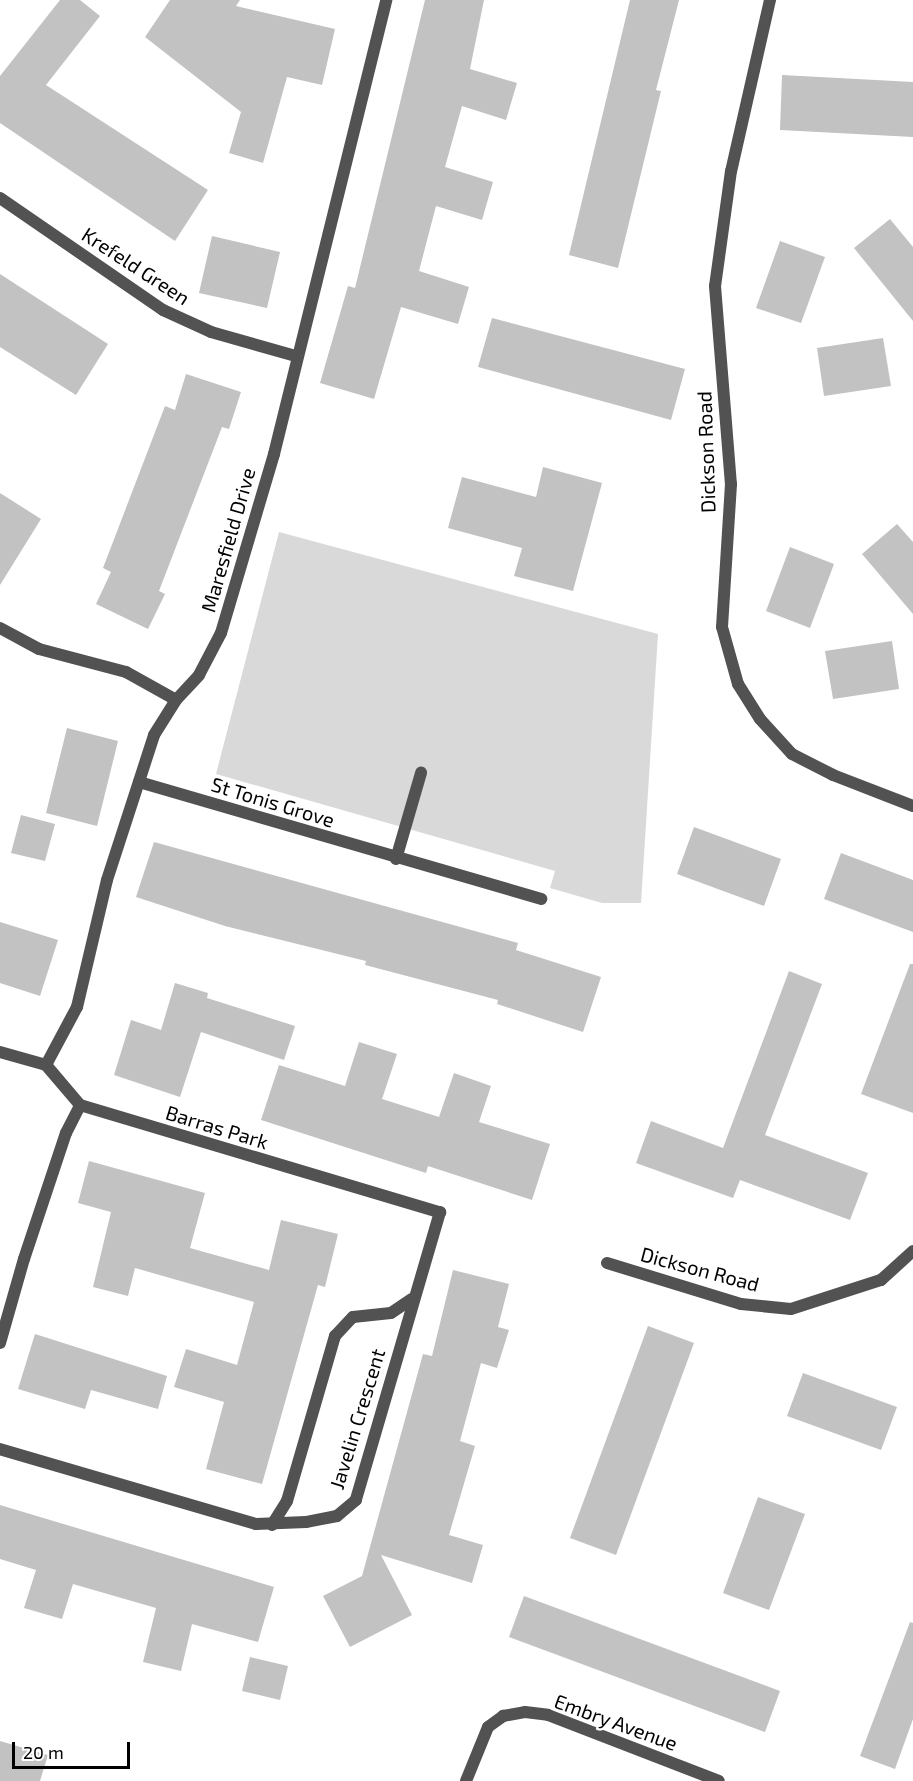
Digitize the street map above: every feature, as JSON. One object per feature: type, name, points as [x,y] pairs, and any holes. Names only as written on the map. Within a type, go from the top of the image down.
[{"type":"street","name":"Maresfield Drive","points":[[46,1065],[77,1007],[107,880],[154,735],[176,700],[199,675],[221,633],[274,454],[296,356],[386,0]]},
{"type":"street","name":"Dickson Road","points":[[770,0],[731,171],[716,286],[731,484],[722,627],[738,684],[760,719],[792,754],[833,775],[913,806]]},
{"type":"street","name":"Krefeld Green","points":[[0,198],[163,310],[211,332],[296,356]]},
{"type":"street","points":[[0,628],[39,649],[126,672],[176,700]]},
{"type":"street","points":[[396,859],[421,773]]},
{"type":"street","name":"St Tonis Grove","points":[[139,782],[396,859],[541,899]]},
{"type":"street","points":[[0,1052],[46,1065],[80,1105],[24,1259],[0,1343]]},
{"type":"street","name":"Barras Park","points":[[80,1105],[440,1212]]},
{"type":"street","name":"Javelin Crescent","points":[[0,1449],[199,1509],[272,1525],[337,1516],[356,1500],[412,1299],[440,1212]]},
{"type":"street","name":"Dickson Road","points":[[607,1263],[741,1304],[791,1309],[881,1280],[913,1251]]},
{"type":"street","points":[[272,1525],[287,1501],[335,1336],[354,1317],[391,1313],[412,1299]]},
{"type":"street","name":"Embry Avenue","points":[[466,1781],[488,1727],[503,1716],[525,1712],[548,1715],[718,1781]]},
{"type":"shaded area","points":[[279,532],[658,634],[641,903],[602,903],[550,888],[555,871],[216,774]]},
{"type":"building","points":[[60,0],[80,0],[100,16],[46,85],[208,190],[175,241],[0,123],[0,76]]},
{"type":"building","points":[[170,0],[240,0],[236,6],[335,29],[322,85],[287,77],[263,163],[229,153],[241,112],[145,37]]},
{"type":"building","points":[[425,0],[484,0],[470,69],[517,83],[506,120],[462,106],[445,167],[493,182],[482,220],[436,206],[419,271],[469,287],[458,324],[401,307],[374,399],[320,383],[348,286],[355,288]]},
{"type":"building","points":[[630,0],[679,0],[656,90],[661,91],[618,268],[569,255]]},
{"type":"building","points":[[782,75],[913,82],[913,137],[780,130]]},
{"type":"building","points":[[890,219],[913,247],[913,321],[854,248]]},
{"type":"building","points":[[212,236],[280,252],[267,308],[199,293]]},
{"type":"building","points":[[780,241],[825,257],[801,323],[756,308]]},
{"type":"building","points":[[0,274],[108,344],[76,395],[0,347]]},
{"type":"building","points":[[492,318],[685,369],[671,420],[478,367]]},
{"type":"building","points":[[883,338],[891,386],[824,396],[817,348]]},
{"type":"building","points":[[186,374],[241,392],[229,429],[222,427],[159,591],[165,594],[148,629],[96,604],[111,572],[103,568],[165,406],[175,410]]},
{"type":"building","points":[[543,467],[602,483],[573,591],[514,576],[522,548],[448,528],[462,477],[536,497]]},
{"type":"building","points":[[0,493],[41,519],[0,585]]},
{"type":"building","points":[[897,524],[913,542],[913,614],[862,554]]},
{"type":"building","points":[[790,547],[834,564],[810,628],[766,611]]},
{"type":"building","points":[[892,641],[899,689],[833,699],[825,651]]},
{"type":"building","points":[[67,728],[118,741],[97,826],[46,813]]},
{"type":"building","points":[[21,815],[55,824],[45,861],[11,853]]},
{"type":"building","points":[[694,827],[781,859],[764,906],[677,874]]},
{"type":"building","points":[[154,842],[518,943],[516,950],[601,977],[583,1032],[497,1004],[498,1000],[365,965],[366,961],[225,926],[136,897]]},
{"type":"building","points":[[841,853],[913,880],[913,932],[824,899]]},
{"type":"building","points":[[0,922],[58,940],[40,996],[0,983]]},
{"type":"building","points":[[910,964],[913,964],[913,1113],[861,1094]]},
{"type":"building","points":[[789,971],[822,984],[765,1135],[868,1173],[850,1220],[740,1180],[733,1198],[636,1163],[651,1121],[723,1148]]},
{"type":"building","points":[[175,983],[208,993],[207,998],[295,1026],[284,1060],[201,1032],[180,1097],[114,1075],[131,1020],[161,1030]]},
{"type":"building","points":[[359,1042],[397,1054],[382,1099],[439,1117],[454,1073],[491,1086],[479,1122],[550,1144],[532,1200],[428,1166],[426,1173],[261,1120],[279,1065],[345,1086]]},
{"type":"building","points":[[89,1161],[205,1193],[190,1248],[269,1270],[281,1220],[338,1234],[325,1287],[318,1285],[262,1484],[206,1469],[224,1402],[174,1387],[186,1349],[237,1365],[254,1302],[135,1268],[128,1296],[93,1287],[111,1212],[78,1203]]},
{"type":"building","points":[[453,1270],[509,1284],[498,1327],[509,1330],[497,1368],[481,1363],[460,1441],[475,1446],[449,1535],[483,1545],[472,1583],[381,1555],[412,1615],[350,1647],[323,1596],[362,1576],[423,1354],[432,1356]]},
{"type":"building","points":[[648,1326],[694,1343],[616,1555],[570,1538]]},
{"type":"building","points":[[35,1334],[167,1376],[158,1409],[91,1390],[85,1409],[18,1389]]},
{"type":"building","points":[[803,1373],[897,1407],[881,1450],[787,1416]]},
{"type":"building","points":[[758,1497],[805,1514],[769,1610],[723,1593]]},
{"type":"building","points":[[0,1505],[274,1587],[258,1642],[192,1624],[181,1671],[143,1662],[156,1608],[73,1584],[62,1619],[24,1608],[36,1570],[0,1559]]},
{"type":"building","points":[[524,1596],[780,1691],[765,1732],[509,1637]]},
{"type":"building","points":[[910,1622],[913,1623],[913,1719],[895,1769],[860,1756]]},
{"type":"building","points":[[250,1657],[288,1666],[280,1700],[242,1691]]},
{"type":"building","points":[[0,1741],[48,1755],[40,1781],[0,1781]]}]
